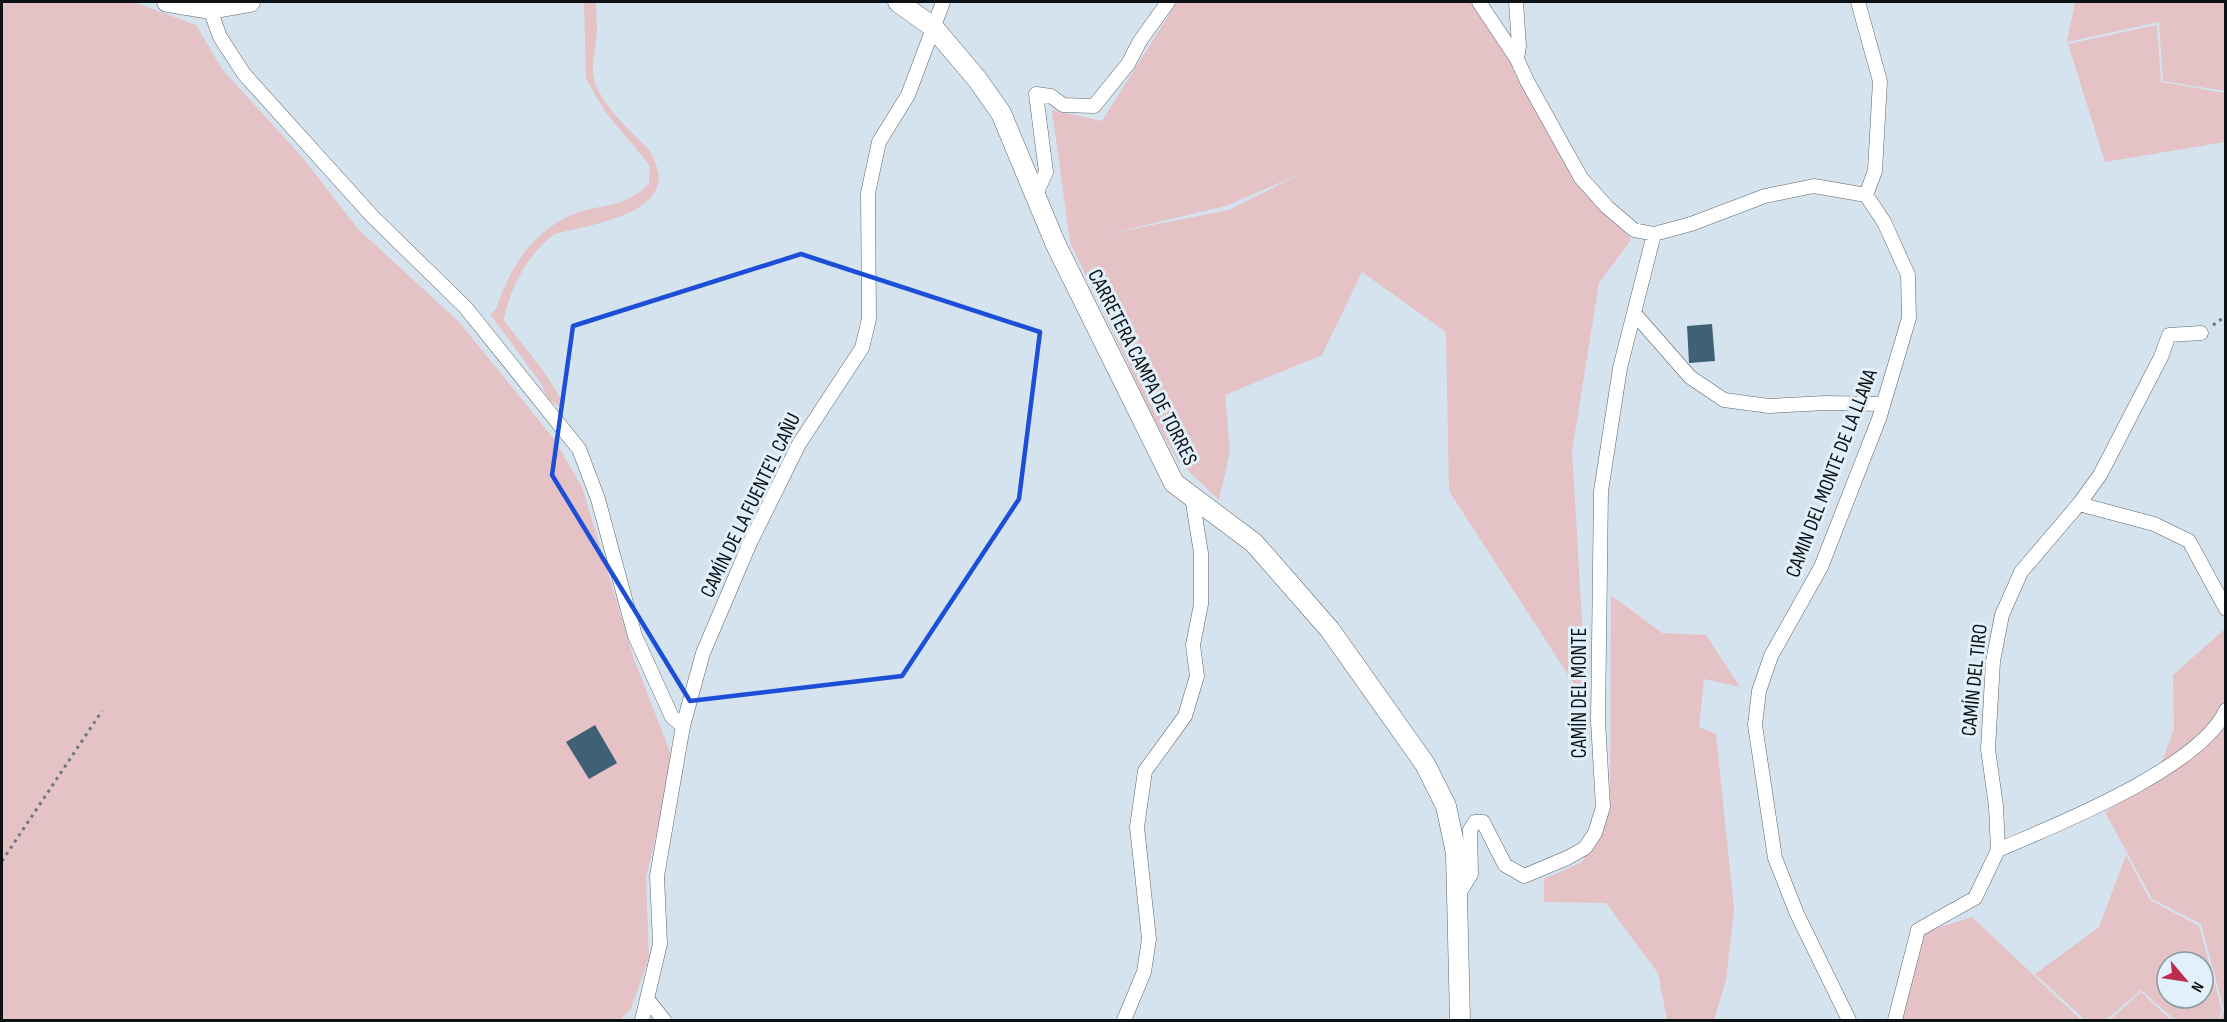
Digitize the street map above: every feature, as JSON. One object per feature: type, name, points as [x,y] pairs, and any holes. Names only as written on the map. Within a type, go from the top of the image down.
[{"type":"street","points":[[167,2],[210,9],[250,2]]},
{"type":"street","name":"CARRETERA CAMPA DE TORRES","points":[[898,2],[933,27],[977,79],[1000,113],[1056,245],[1174,483],[1254,543],[1330,630],[1425,764],[1446,806],[1456,853],[1460,1020]]},
{"type":"street","name":"CAMÍN DE LA FUENTE'L CAÑU","points":[[642,1020],[660,944],[657,876],[683,726],[703,653],[749,545],[799,444],[862,348],[869,319],[868,193],[876,153],[879,142],[908,95],[943,2]]},
{"type":"street","points":[[1035,196],[1046,172],[1036,93],[1051,96],[1063,105],[1094,106],[1128,64],[1140,41],[1168,2]]},
{"type":"street","points":[[1479,2],[1517,59],[1581,178],[1607,207],[1634,230],[1654,234],[1691,224],[1765,196],[1814,186],[1866,195],[1875,171],[1880,81],[1858,2]]},
{"type":"street","points":[[1516,2],[1519,46],[1517,59]]},
{"type":"street","points":[[210,9],[220,37],[244,74],[372,216],[466,308],[579,449],[598,499],[635,636],[672,717],[683,726]]},
{"type":"street","name":"CAMIN DEL MONTE DE LA LLANA","points":[[1849,1020],[1797,914],[1775,858],[1755,725],[1759,691],[1771,656],[1821,567],[1883,404],[1909,318],[1908,275],[1884,222],[1866,195]]},
{"type":"street","points":[[1654,234],[1634,313],[1701,387],[1724,400],[1769,406],[1825,403],[1883,404]]},
{"type":"street","name":"CAMÍN DEL MONTE","points":[[1458,895],[1471,874],[1470,830],[1475,822],[1483,822],[1505,865],[1524,876],[1585,848],[1595,833],[1603,807],[1598,722],[1601,492],[1620,368],[1634,313]]},
{"type":"street","name":"CAMÍN DEL TIRO","points":[[1895,1020],[1918,930],[1975,897],[1998,850],[1996,806],[1988,749],[1993,661],[2002,615],[2021,572],[2079,504],[2100,475],[2161,357],[2169,335],[2201,333]]},
{"type":"street","points":[[1124,1020],[1143,972],[1149,939],[1137,827],[1145,771],[1185,716],[1197,676],[1193,645],[1201,604],[1201,553],[1192,497]]},
{"type":"street","points":[[2079,504],[2154,524],[2189,541],[2226,609]]},
{"type":"street","points":[[1998,850],[2098,806],[2188,754],[2226,710]]},
{"type":"street","points":[[648,1000],[664,1020]]},
{"type":"path","points":[[2,861],[102,711]]},
{"type":"highlighted area","points":[[801,254],[1040,332],[1019,499],[902,676],[690,701],[552,475],[573,326]]},
{"type":"shaded area","points":[[2,2],[134,2],[196,25],[222,69],[302,157],[358,229],[459,322],[554,439],[582,487],[634,659],[674,762],[646,877],[649,957],[631,1009],[619,1020],[2,1020]]},
{"type":"shaded area","points":[[584,2],[596,2],[597,36],[593,76],[599,93],[611,110],[649,150],[658,171],[657,186],[650,199],[637,209],[603,222],[555,234],[529,261],[510,296],[504,320],[545,374],[565,409],[549,400],[540,382],[490,314],[496,309],[520,258],[545,231],[576,213],[624,201],[649,184],[650,167],[606,113],[586,79]]},
{"type":"shaded area","points":[[1177,2],[1479,2],[1564,149],[1631,240],[1599,283],[1572,451],[1587,704],[1449,491],[1446,332],[1362,272],[1322,355],[1225,395],[1230,451],[1219,500],[1178,461],[1152,415],[1070,242],[1052,110],[1102,121]],"holes":[[[1300,174],[1229,210],[1107,234],[1226,206]]]},
{"type":"shaded area","points":[[2075,2],[2225,2],[2225,91],[2163,81],[2159,22],[2067,42]]},
{"type":"shaded area","points":[[2157,25],[2161,82],[2225,93],[2225,142],[2105,162],[2068,44]]},
{"type":"shaded area","points":[[1611,595],[1662,633],[1706,635],[1740,687],[1704,679],[1699,727],[1716,734],[1734,909],[1726,980],[1714,1020],[1667,1020],[1658,973],[1606,903],[1544,902],[1544,879],[1582,862],[1610,812]]},
{"type":"shaded area","points":[[2225,629],[2225,722],[2156,778],[2174,729],[2173,675]]},
{"type":"shaded area","points":[[2225,726],[2225,1020],[2220,1020],[2224,1010],[2215,976],[2215,950],[2208,950],[2201,924],[2152,899],[2105,812],[2185,762]]},
{"type":"shaded area","points":[[2126,855],[2150,900],[2199,926],[2206,950],[2155,950],[2155,1002],[2141,990],[2106,1020],[2085,1020],[2035,974],[2099,927]]},
{"type":"shaded area","points":[[1972,917],[2081,1020],[1901,1020],[1925,932]]},
{"type":"shaded area","points":[[2215,984],[2222,1010],[2218,1020],[2175,1020],[2164,1010],[2215,1010]]},
{"type":"shaded area","points":[[2141,992],[2155,1005],[2155,1010],[2160,1010],[2171,1020],[2110,1020]]},
{"type":"building","points":[[1712,324],[1715,361],[1689,363],[1687,326]]},
{"type":"building","points":[[595,725],[617,763],[589,779],[566,742]]}]
